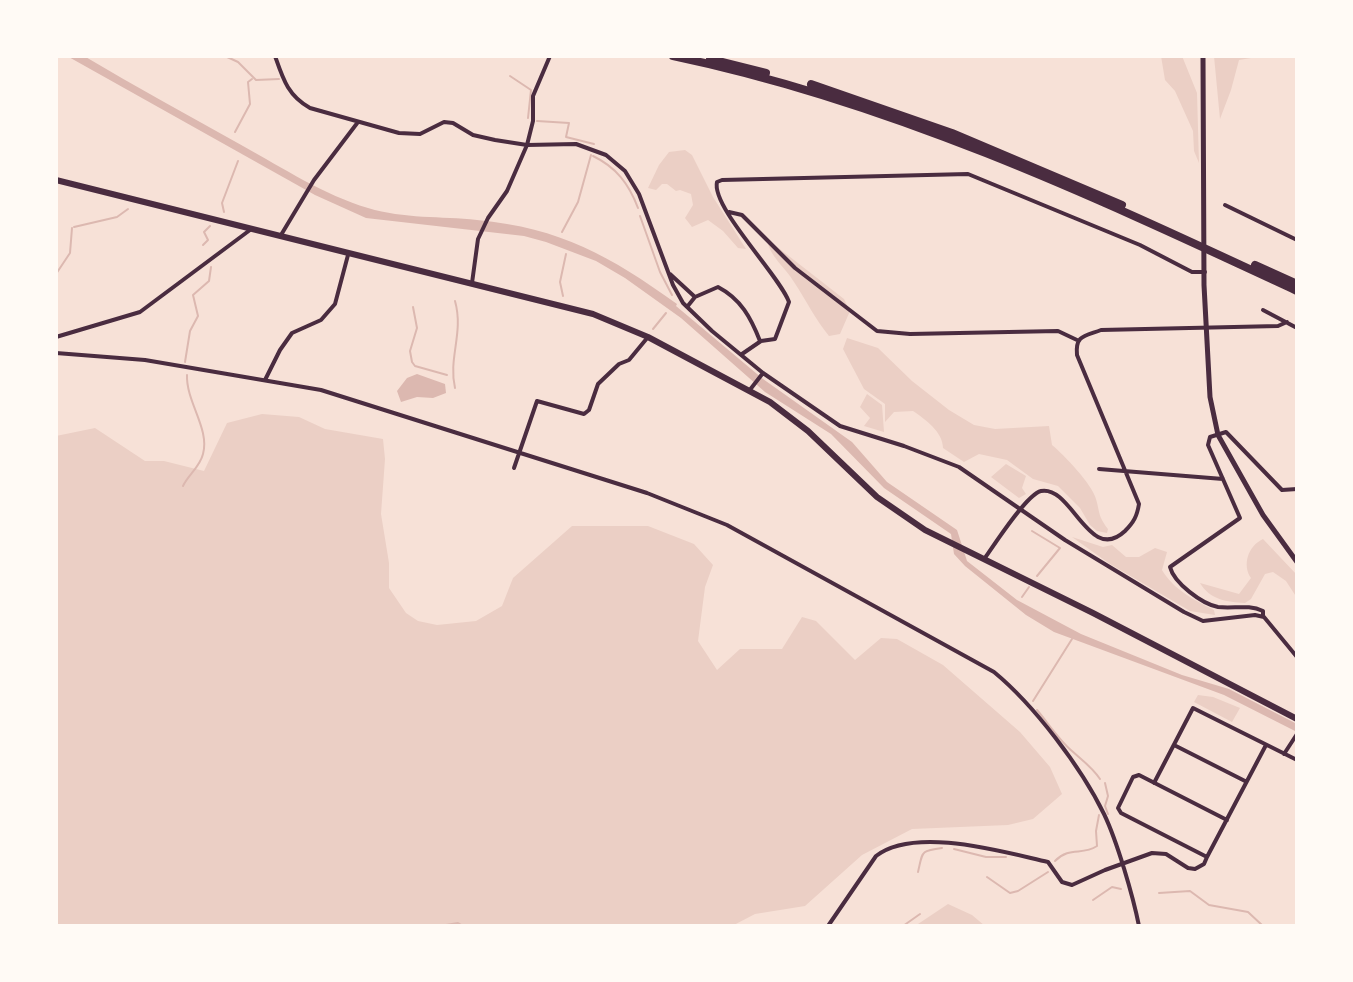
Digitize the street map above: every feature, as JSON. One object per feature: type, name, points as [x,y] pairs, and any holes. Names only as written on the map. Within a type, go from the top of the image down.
[{"type":"highway","points":[[673,56],[823,93],[909,123],[1070,188],[1297,291]]},
{"type":"highway","points":[[697,56],[826,88],[939,128],[1072,183],[1297,284]]},
{"type":"main road","points":[[56,180],[593,314],[648,337],[752,388],[808,431],[877,497],[925,530],[1297,719]]},
{"type":"street","points":[[275,56],[287,89],[298,102],[358,122],[399,133],[420,134],[444,122],[453,123],[473,135],[527,145],[576,144],[592,148],[616,163],[639,194],[668,273],[687,307],[762,374],[840,426],[959,467],[1110,568],[1203,621],[1255,615],[1264,617]]},
{"type":"street","points":[[472,283],[478,239],[507,191],[527,145],[533,121],[533,96],[550,56]]},
{"type":"street","points":[[1203,56],[1206,328],[1210,397],[1218,435],[1263,515],[1297,562]]},
{"type":"street","points":[[281,236],[314,180],[358,122]]},
{"type":"street","points":[[742,354],[761,341],[775,339],[789,299],[729,212],[716,187],[717,182],[722,180],[968,174],[1140,245],[1192,272],[1205,272]]},
{"type":"street","points":[[1225,205],[1297,240]]},
{"type":"street","points":[[729,212],[742,215],[795,268],[877,331],[910,334],[1058,331],[1078,340],[1101,330],[1278,326],[1287,322]]},
{"type":"street","points":[[56,337],[140,312],[251,229]]},
{"type":"street","points":[[265,380],[292,333],[321,320],[335,304],[348,255]]},
{"type":"street","points":[[668,273],[695,297]]},
{"type":"street","points":[[687,307],[695,297],[714,287],[733,294],[752,321],[761,341]]},
{"type":"street","points":[[1263,310],[1297,328]]},
{"type":"street","points":[[514,468],[537,401],[584,414],[589,410],[598,384],[619,364],[629,360],[648,337]]},
{"type":"street","points":[[985,558],[1035,493],[1053,491],[1063,498],[1074,516],[1106,539],[1118,537],[1136,519],[1139,504],[1077,355],[1078,340]]},
{"type":"street","points":[[56,353],[145,360],[321,390],[647,493],[727,525],[994,672],[1016,691],[1076,768],[1104,815],[1139,926]]},
{"type":"street","points":[[752,388],[762,374]]},
{"type":"street","points":[[1297,489],[1282,490],[1230,434],[1226,432],[1210,437],[1208,445],[1240,518],[1170,567],[1172,574],[1205,601],[1218,607],[1259,609],[1297,657]]},
{"type":"street","points":[[1099,469],[1223,479]]},
{"type":"street","points":[[1154,783],[1193,708],[1297,760]]},
{"type":"street","points":[[1284,754],[1297,734]]},
{"type":"street","points":[[1174,745],[1245,781]]},
{"type":"street","points":[[828,926],[876,856],[886,848],[918,842],[985,849],[1048,862],[1062,882],[1072,885],[1152,853],[1166,854],[1195,869],[1204,864],[1266,745]]},
{"type":"street","points":[[1207,857],[1121,813],[1118,808],[1133,777],[1139,775],[1227,820]]},
{"type":"shaded area","points":[[67,56],[84,56],[304,180],[352,203],[395,214],[507,224],[560,237],[606,258],[677,304],[763,379],[852,442],[887,482],[957,530],[967,561],[1017,600],[1081,634],[1182,675],[1229,689],[1297,724],[1297,732],[1224,695],[1054,632],[1026,615],[965,566],[954,554],[951,534],[884,488],[831,434],[765,392],[681,318],[596,261],[524,236],[366,218],[315,195]]},
{"type":"shaded area","points":[[1161,56],[1182,56],[1197,93],[1199,163],[1194,151],[1193,131],[1175,91],[1165,80]]},
{"type":"shaded area","points":[[1214,56],[1263,56],[1239,60],[1220,119]]},
{"type":"shaded area","points":[[685,150],[692,155],[713,197],[746,249],[738,248],[708,220],[692,227],[685,218],[693,205],[691,194],[676,191],[667,184],[656,190],[648,188],[669,152]]},
{"type":"shaded area","points":[[767,239],[844,299],[850,311],[840,334],[829,336],[824,330],[774,256]]},
{"type":"shaded area","points":[[847,338],[878,348],[912,381],[974,425],[995,429],[1049,426],[1052,445],[1077,470],[1093,493],[1107,533],[1097,531],[1090,525],[1080,508],[1058,486],[1033,479],[1007,460],[979,454],[964,462],[943,448],[937,431],[913,411],[894,412],[885,422],[885,404],[864,389],[843,349]]},
{"type":"shaded area","points":[[417,374],[445,384],[446,393],[401,402],[397,391],[407,378]]},
{"type":"shaded area","points":[[867,394],[882,405],[884,432],[864,426],[870,418],[860,407]]},
{"type":"shaded area","points":[[262,414],[299,417],[325,429],[383,439],[385,459],[381,514],[389,563],[389,588],[406,613],[418,621],[437,625],[476,621],[502,606],[513,578],[572,526],[648,526],[694,544],[713,565],[705,587],[698,641],[717,670],[740,649],[782,649],[802,617],[816,621],[855,660],[881,638],[897,639],[943,665],[1020,732],[1050,767],[1062,794],[1033,819],[1008,825],[912,829],[862,855],[805,906],[755,914],[732,926],[56,926],[56,436],[95,428],[145,461],[164,461],[204,471],[227,423]]},
{"type":"shaded area","points":[[1006,464],[1026,476],[1022,488],[1026,494],[1019,498],[991,477]]},
{"type":"shaded area","points":[[1072,537],[1103,547],[1112,545],[1126,557],[1139,557],[1155,548],[1167,552],[1162,570],[1167,577],[1185,594],[1214,610],[1215,615],[1190,611],[1110,564]]},
{"type":"shaded area","points":[[1263,539],[1297,575],[1297,598],[1286,581],[1273,572],[1265,574],[1251,599],[1245,603],[1220,599],[1204,589],[1200,583],[1239,594],[1251,578],[1247,567],[1250,551]]},
{"type":"shaded area","points":[[1198,695],[1213,697],[1240,708],[1232,722],[1194,702]]},
{"type":"shaded area","points":[[948,904],[972,915],[985,926],[915,926]]},
{"type":"waterway","points":[[225,56],[238,62],[256,80],[279,79]]},
{"type":"waterway","points":[[510,76],[531,90],[528,118]]},
{"type":"waterway","points":[[235,132],[250,104],[248,82],[252,79]]},
{"type":"waterway","points":[[537,121],[569,123],[566,137],[594,144]]},
{"type":"waterway","points":[[562,232],[578,202],[591,155]]},
{"type":"waterway","points":[[593,156],[621,177],[638,208]]},
{"type":"waterway","points":[[224,212],[222,203],[238,161]]},
{"type":"waterway","points":[[74,227],[117,217],[128,209]]},
{"type":"waterway","points":[[640,216],[660,272],[672,295]]},
{"type":"waterway","points":[[203,245],[208,240],[204,232],[210,226]]},
{"type":"waterway","points":[[56,274],[70,253],[72,228]]},
{"type":"waterway","points":[[563,296],[560,282],[566,254]]},
{"type":"waterway","points":[[185,362],[190,331],[198,316],[193,295],[209,281],[211,267]]},
{"type":"waterway","points":[[455,301],[458,324],[453,366],[455,388]]},
{"type":"waterway","points":[[413,307],[417,328],[410,351],[412,362],[415,366],[447,375]]},
{"type":"waterway","points":[[653,329],[666,313]]},
{"type":"waterway","points":[[183,486],[199,463],[204,445],[187,375]]},
{"type":"waterway","points":[[1032,531],[1060,548],[1037,576]]},
{"type":"waterway","points":[[1022,597],[1029,587]]},
{"type":"waterway","points":[[1033,701],[1072,639]]},
{"type":"waterway","points":[[1037,710],[1100,779]]},
{"type":"waterway","points":[[1105,783],[1108,814]]},
{"type":"waterway","points":[[1055,861],[1071,852],[1097,846],[1099,815]]},
{"type":"waterway","points":[[918,872],[924,853],[942,848]]},
{"type":"waterway","points":[[954,849],[986,857],[1006,857]]},
{"type":"waterway","points":[[987,877],[1010,893],[1048,872]]},
{"type":"waterway","points":[[1093,900],[1112,887],[1121,889]]},
{"type":"waterway","points":[[1159,893],[1190,891],[1209,905],[1248,912],[1263,926]]},
{"type":"waterway","points":[[903,926],[920,914]]},
{"type":"waterway","points":[[440,926],[458,923],[463,926]]}]
